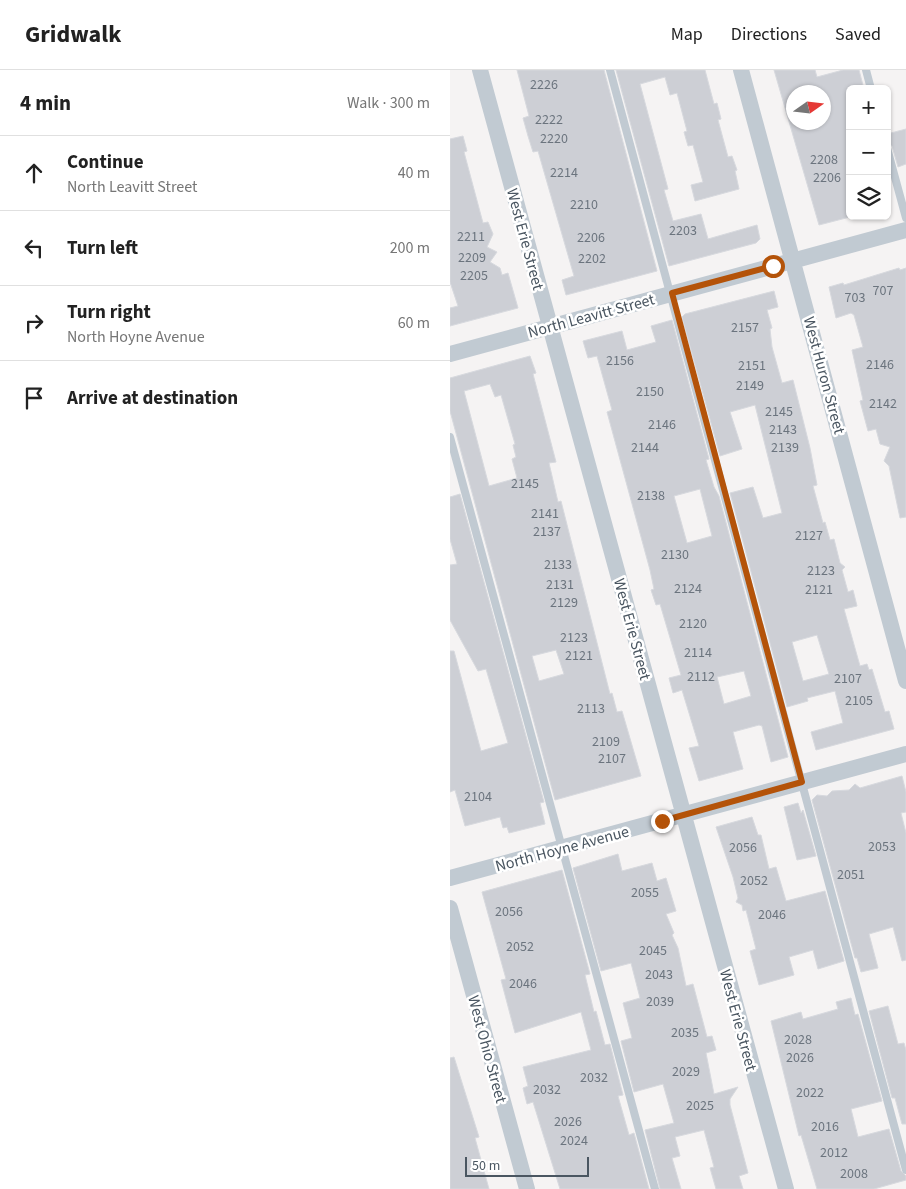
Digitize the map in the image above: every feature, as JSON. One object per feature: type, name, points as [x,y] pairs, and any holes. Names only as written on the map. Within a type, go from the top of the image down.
[{"type":"street","name":"West Erie Street","points":[[480,70],[786,1189]]},
{"type":"street","name":"West Huron Street","points":[[741,70],[794,260],[906,681]]},
{"type":"street","name":"North Leavitt Street","points":[[450,354],[906,230]]},
{"type":"street","name":"North Hoyne Avenue","points":[[450,878],[906,754]]},
{"type":"street","name":"West Ohio Street","points":[[450,908],[527,1189]]},
{"type":"lane","points":[[610,70],[672,293],[906,1170]]},
{"type":"lane","points":[[866,70],[870,85]]},
{"type":"lane","points":[[891,163],[906,218]]},
{"type":"lane","points":[[450,437],[655,1189]]},
{"type":"building","points":[[517,70],[604,70],[657,271],[566,295],[562,280],[574,276],[538,151],[533,152],[523,118],[529,116]]},
{"type":"building","points":[[616,70],[705,70],[714,104],[717,103],[721,119],[718,120],[728,157],[732,156],[737,170],[735,171],[739,189],[695,201],[691,185],[703,182],[693,145],[688,146],[684,132],[687,131],[677,93],[670,95],[665,77],[640,84],[668,189],[664,190],[673,221],[701,214],[708,239],[757,225],[760,239],[756,243],[669,266]]},
{"type":"building","points":[[774,70],[815,70],[817,77],[843,70],[859,70],[863,85],[846,85],[846,218],[819,225],[791,130],[831,130],[831,85],[786,85],[786,111]]},
{"type":"building","points":[[906,129],[906,164],[898,167],[891,145],[891,133]]},
{"type":"building","points":[[463,136],[467,151],[464,152],[483,223],[488,222],[493,234],[487,247],[497,252],[490,262],[500,268],[502,275],[508,273],[518,308],[450,326],[450,308],[458,306],[450,282],[450,139]]},
{"type":"building","points":[[899,268],[900,270],[906,268],[906,517],[900,518],[889,466],[884,461],[890,447],[880,444],[876,429],[868,431],[860,401],[863,400],[852,350],[863,347],[854,315],[851,313],[836,318],[829,287],[843,283],[844,285]]},
{"type":"building","points":[[774,291],[778,307],[767,310],[772,328],[770,329],[772,347],[782,383],[793,380],[810,448],[817,485],[813,486],[823,523],[825,522],[830,540],[834,539],[840,563],[845,567],[842,570],[848,592],[853,590],[857,606],[844,609],[860,666],[867,664],[869,670],[872,669],[885,712],[889,711],[894,729],[816,750],[811,732],[843,723],[835,691],[807,698],[808,701],[787,707],[730,493],[753,487],[763,518],[782,513],[755,405],[730,412],[742,449],[720,456],[682,317],[685,314]],"holes":[[[817,635],[829,674],[803,681],[792,642]]]},
{"type":"building","points":[[672,320],[709,459],[706,460],[714,487],[719,496],[788,757],[771,762],[762,726],[759,725],[733,732],[743,769],[699,781],[689,748],[699,746],[682,690],[673,693],[669,678],[681,675],[660,604],[656,605],[651,590],[654,589],[650,570],[607,412],[612,410],[597,356],[588,358],[583,341],[622,331],[627,350],[656,342],[651,326]],"holes":[[[700,489],[712,536],[687,543],[674,496]],[[744,671],[751,696],[724,704],[717,677]]]},
{"type":"building","points":[[530,356],[536,373],[533,374],[556,462],[549,463],[558,502],[561,501],[610,694],[612,693],[617,712],[622,711],[641,776],[555,800],[450,411],[450,378]],"holes":[[[490,384],[495,397],[501,395],[515,444],[513,445],[516,457],[512,459],[517,478],[489,486],[464,391]],[[556,650],[564,674],[539,681],[532,656]]]},
{"type":"building","points":[[460,494],[544,802],[540,803],[545,824],[509,833],[507,827],[503,828],[500,817],[465,826],[455,790],[450,792],[450,651],[454,651],[481,751],[508,743],[486,669],[478,671],[450,620],[450,565],[457,564],[450,539],[450,497]]},
{"type":"building","points":[[902,776],[906,792],[906,812],[901,813],[906,833],[906,960],[902,961],[893,927],[869,934],[878,968],[861,972],[857,958],[855,958],[812,800],[817,795],[827,796],[832,791],[849,790],[855,784],[860,788]]},
{"type":"building","points":[[798,803],[801,813],[803,810],[816,856],[797,860],[784,807]]},
{"type":"building","points":[[752,817],[758,835],[761,835],[769,869],[776,867],[786,901],[825,891],[844,961],[818,969],[813,950],[789,957],[794,975],[759,985],[750,951],[756,949],[746,910],[743,911],[742,905],[736,902],[738,898],[733,877],[716,827]]},
{"type":"building","points":[[618,854],[622,871],[652,863],[657,881],[666,878],[676,911],[666,914],[674,933],[672,935],[678,948],[686,986],[693,984],[707,1037],[712,1036],[716,1050],[706,1053],[714,1094],[738,1087],[730,1099],[730,1105],[748,1173],[739,1176],[743,1189],[716,1189],[710,1168],[714,1167],[704,1130],[675,1137],[680,1156],[672,1158],[681,1189],[660,1189],[645,1130],[674,1123],[663,1084],[634,1092],[621,1041],[632,1038],[623,1003],[640,998],[631,963],[601,971],[573,868]]},
{"type":"building","points":[[562,870],[590,974],[585,975],[594,1012],[596,1011],[605,1045],[610,1044],[623,1095],[618,1096],[629,1135],[634,1133],[649,1189],[560,1189],[533,1102],[527,1104],[523,1088],[528,1086],[523,1067],[591,1050],[581,1012],[515,1033],[501,980],[506,979],[482,892]]},
{"type":"building","points":[[851,998],[855,1015],[858,1014],[882,1101],[851,1109],[858,1137],[889,1129],[901,1171],[906,1176],[906,1180],[874,1189],[817,1189],[801,1135],[799,1136],[771,1021],[801,1012],[803,1019],[838,1009],[836,1002]]},
{"type":"building","points":[[888,1006],[898,1044],[904,1043],[906,1050],[906,1124],[902,1124],[895,1098],[892,1098],[869,1011]]},
{"type":"building","points":[[454,1057],[479,1137],[475,1138],[489,1189],[450,1189],[450,1058]]},
{"type":"route","points":[[662,821],[802,782],[672,293],[773,266]]}]
